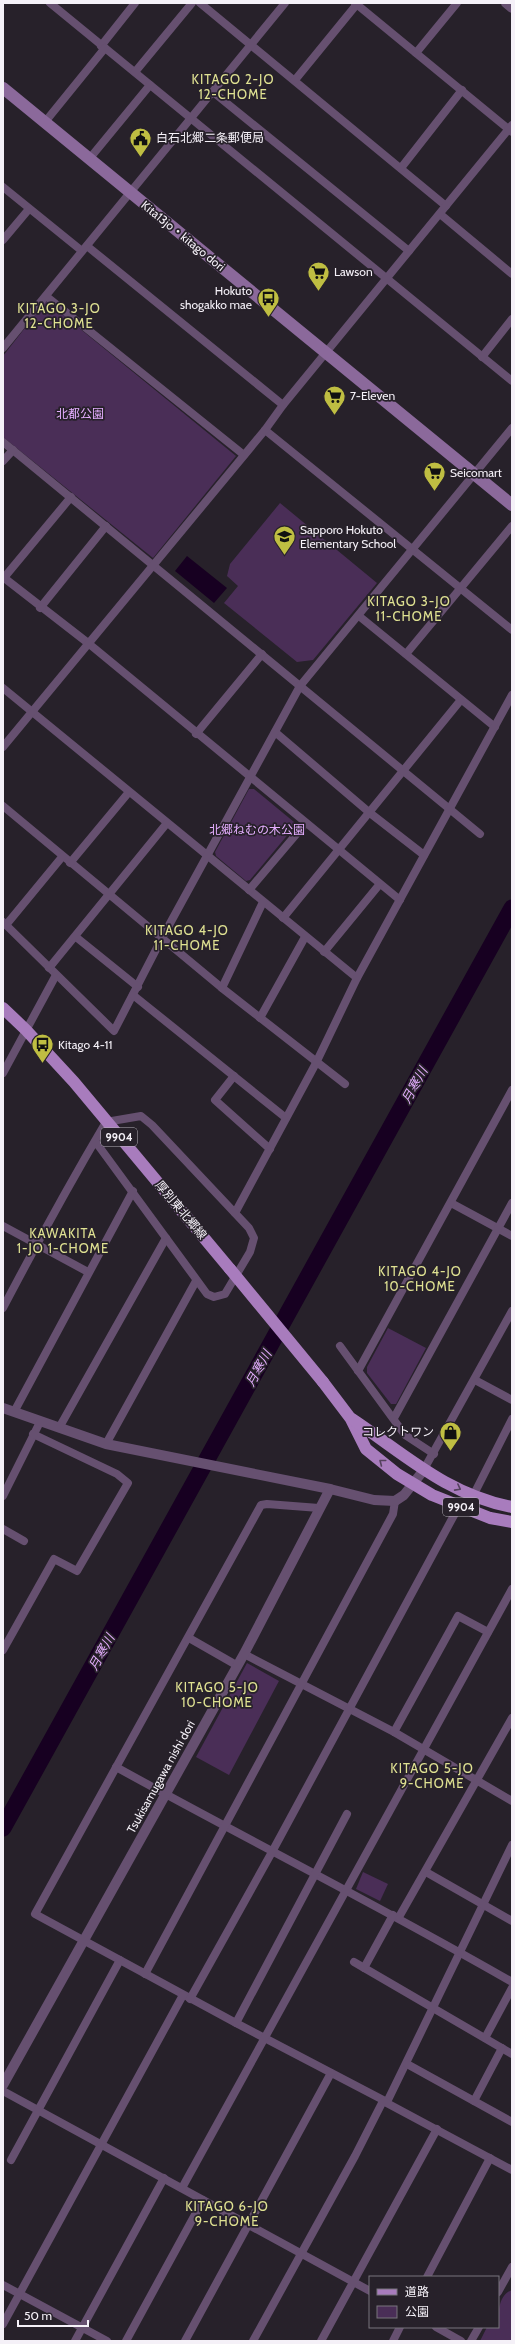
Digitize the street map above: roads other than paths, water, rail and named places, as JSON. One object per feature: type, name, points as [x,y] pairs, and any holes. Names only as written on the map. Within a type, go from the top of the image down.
[{"type":"main road","name":"Kita13jo・kitago dori","points":[[3,88],[512,505]]},
{"type":"main road","name":"厚別東北郷線","points":[[3,1008],[26,1030],[74,1082],[230,1269],[351,1418],[366,1449],[413,1486],[490,1518],[512,1522]]},
{"type":"main road","name":"厚別東北郷線","points":[[351,1418],[423,1471],[473,1496],[512,1507]]},
{"type":"street","points":[[45,122],[135,3]]},
{"type":"street","points":[[135,72],[192,3]]},
{"type":"street","points":[[200,3],[210,6],[251,45],[446,206]]},
{"type":"street","points":[[3,348],[285,3]]},
{"type":"street","points":[[416,53],[457,3]]},
{"type":"street","points":[[506,3],[512,8]]},
{"type":"street","points":[[54,4],[103,47],[387,278],[512,382]]},
{"type":"street","points":[[3,747],[265,430],[283,405],[511,128],[356,4],[295,80]]},
{"type":"street","points":[[90,158],[150,85]]},
{"type":"street","points":[[401,168],[462,90]]},
{"type":"street","points":[[213,92],[409,251]]},
{"type":"street","points":[[3,187],[84,248],[283,405]]},
{"type":"street","points":[[3,240],[29,208]]},
{"type":"street","points":[[440,214],[512,274]]},
{"type":"street","points":[[46,296],[244,455]]},
{"type":"street","points":[[482,357],[512,319]]},
{"type":"street","points":[[62,857],[5,924],[114,1031],[206,856],[300,686],[512,428]]},
{"type":"street","points":[[265,430],[413,548],[512,630]]},
{"type":"street","points":[[3,442],[480,834]]},
{"type":"street","points":[[3,461],[13,450]]},
{"type":"street","points":[[71,497],[3,578],[40,608],[88,643],[379,885],[400,900]]},
{"type":"street","points":[[40,608],[106,526]]},
{"type":"street","points":[[406,654],[512,526]]},
{"type":"street","points":[[359,616],[494,728]]},
{"type":"street","points":[[196,734],[262,654]]},
{"type":"street","points":[[3,688],[356,978]]},
{"type":"street","points":[[235,1213],[316,1063],[356,978],[512,696]]},
{"type":"street","points":[[283,918],[460,701]]},
{"type":"street","points":[[275,732],[370,813],[424,855]]},
{"type":"street","points":[[70,863],[129,792]]},
{"type":"street","points":[[3,806],[62,857],[110,893],[222,988],[316,1063],[345,1084]]},
{"type":"street","points":[[49,968],[167,823]]},
{"type":"street","points":[[249,890],[305,824]]},
{"type":"street","points":[[324,952],[379,885]]},
{"type":"street","points":[[222,988],[263,902]]},
{"type":"street","points":[[76,936],[138,987]]},
{"type":"street","points":[[260,1018],[306,937]]},
{"type":"street","points":[[3,1073],[56,975]]},
{"type":"street","points":[[133,995],[286,1118]]},
{"type":"street","points":[[234,1076],[215,1100],[270,1149]]},
{"type":"street","points":[[358,1371],[512,1090]]},
{"type":"street","points":[[3,1308],[37,1244],[95,1141],[106,1122],[141,1116],[249,1228],[254,1238],[250,1252],[225,1294],[214,1297],[207,1294],[95,1141]]},
{"type":"street","points":[[14,1412],[88,1272],[133,1191]]},
{"type":"street","points":[[451,1203],[512,1236]]},
{"type":"street","points":[[394,1418],[512,1203]]},
{"type":"street","points":[[3,1226],[88,1272]]},
{"type":"street","points":[[59,1428],[166,1238]]},
{"type":"street","points":[[106,1444],[196,1281]]},
{"type":"street","points":[[145,1974],[393,1514],[395,1501],[413,1486],[434,1454],[512,1311]]},
{"type":"street","points":[[340,1346],[405,1435],[434,1454]]},
{"type":"street","points":[[475,1380],[512,1400]]},
{"type":"street","points":[[3,1408],[106,1444],[330,1489],[374,1500],[395,1501]]},
{"type":"street","points":[[473,1496],[512,1419]]},
{"type":"street","points":[[3,1496],[40,1422]]},
{"type":"street","points":[[3,1650],[54,1559],[77,1571],[128,1483],[117,1474],[33,1434]]},
{"type":"street","name":"Tsukisamugawa nishi dori","points":[[3,2085],[83,1941],[92,1929],[238,1666],[330,1489]]},
{"type":"street","points":[[319,1508],[267,1504],[261,1505],[36,1914],[187,1997],[387,2102],[512,2170]]},
{"type":"street","points":[[3,2324],[102,2145],[272,1852],[458,1506]]},
{"type":"street","points":[[3,1530],[24,1541]]},
{"type":"street","points":[[182,2188],[345,1890],[511,1592]]},
{"type":"street","points":[[394,1732],[458,1616],[488,1632]]},
{"type":"street","points":[[189,1638],[238,1666]]},
{"type":"street","points":[[244,1654],[301,1685],[394,1732],[512,1801]]},
{"type":"street","points":[[364,1968],[396,1916],[426,1872],[512,1718]]},
{"type":"street","points":[[116,1767],[315,1875],[396,1916],[512,1982]]},
{"type":"street","points":[[236,2023],[346,1814]]},
{"type":"street","points":[[387,2102],[407,2064],[512,1845]]},
{"type":"street","points":[[426,1872],[512,1921]]},
{"type":"street","points":[[11,2160],[120,1960]]},
{"type":"street","points":[[354,1962],[512,2054]]},
{"type":"street","points":[[485,2038],[512,1988]]},
{"type":"street","points":[[474,2101],[502,2048]]},
{"type":"street","points":[[407,2064],[512,2122]]},
{"type":"street","points":[[185,2341],[331,2073]]},
{"type":"street","points":[[3,2091],[369,2290]]},
{"type":"street","points":[[253,2341],[383,2101],[387,2102]]},
{"type":"street","points":[[321,2341],[437,2129]]},
{"type":"street","points":[[428,2276],[490,2158]]},
{"type":"street","points":[[75,2341],[164,2178]]},
{"type":"street","points":[[126,2341],[203,2200]]},
{"type":"street","points":[[499,2291],[509,2280],[512,2267]]},
{"type":"street","points":[[3,2285],[107,2341]]},
{"type":"street","points":[[392,2341],[399,2328]]},
{"type":"street","points":[[438,2328],[461,2341]]},
{"type":"street","points":[[471,2341],[478,2328]]},
{"type":"waterway","name":"月寒川","points":[[3,1828],[512,908]]},
{"type":"place","name":"白石北郷二条郵便局","points":[[141,158]]},
{"type":"place","name":"Lawson","points":[[319,292]]},
{"type":"place","name":"Hokuto shogakko mae","points":[[268,318]]},
{"type":"place","name":"7-Eleven","points":[[334,416]]},
{"type":"place","name":"Seicomart","points":[[435,492]]},
{"type":"place","name":"Sapporo Hokuto Elementary School","points":[[285,556]]},
{"type":"place","name":"Kitago 4-11","points":[[42,1064]]},
{"type":"place","name":"コレクトワン","points":[[450,1452]]},
{"type":"district","name":"KITAGO 2-JO 12-CHOME","points":[[233,86]]},
{"type":"district","name":"KITAGO 3-JO 12-CHOME","points":[[59,316]]},
{"type":"district","name":"KITAGO 3-JO 11-CHOME","points":[[409,608]]},
{"type":"district","name":"KITAGO 4-JO 11-CHOME","points":[[187,938]]},
{"type":"district","name":"KAWAKITA 1-JO 1-CHOME","points":[[63,1240]]},
{"type":"district","name":"KITAGO 4-JO 10-CHOME","points":[[420,1278]]},
{"type":"district","name":"KITAGO 5-JO 10-CHOME","points":[[217,1694]]},
{"type":"district","name":"KITAGO 5-JO 9-CHOME","points":[[432,1776]]},
{"type":"district","name":"KITAGO 6-JO 9-CHOME","points":[[227,2214]]},
{"type":"park label","name":"北都公園","points":[[80,414]]},
{"type":"park label","name":"北郷ねむの木公園","points":[[257,830]]}]
